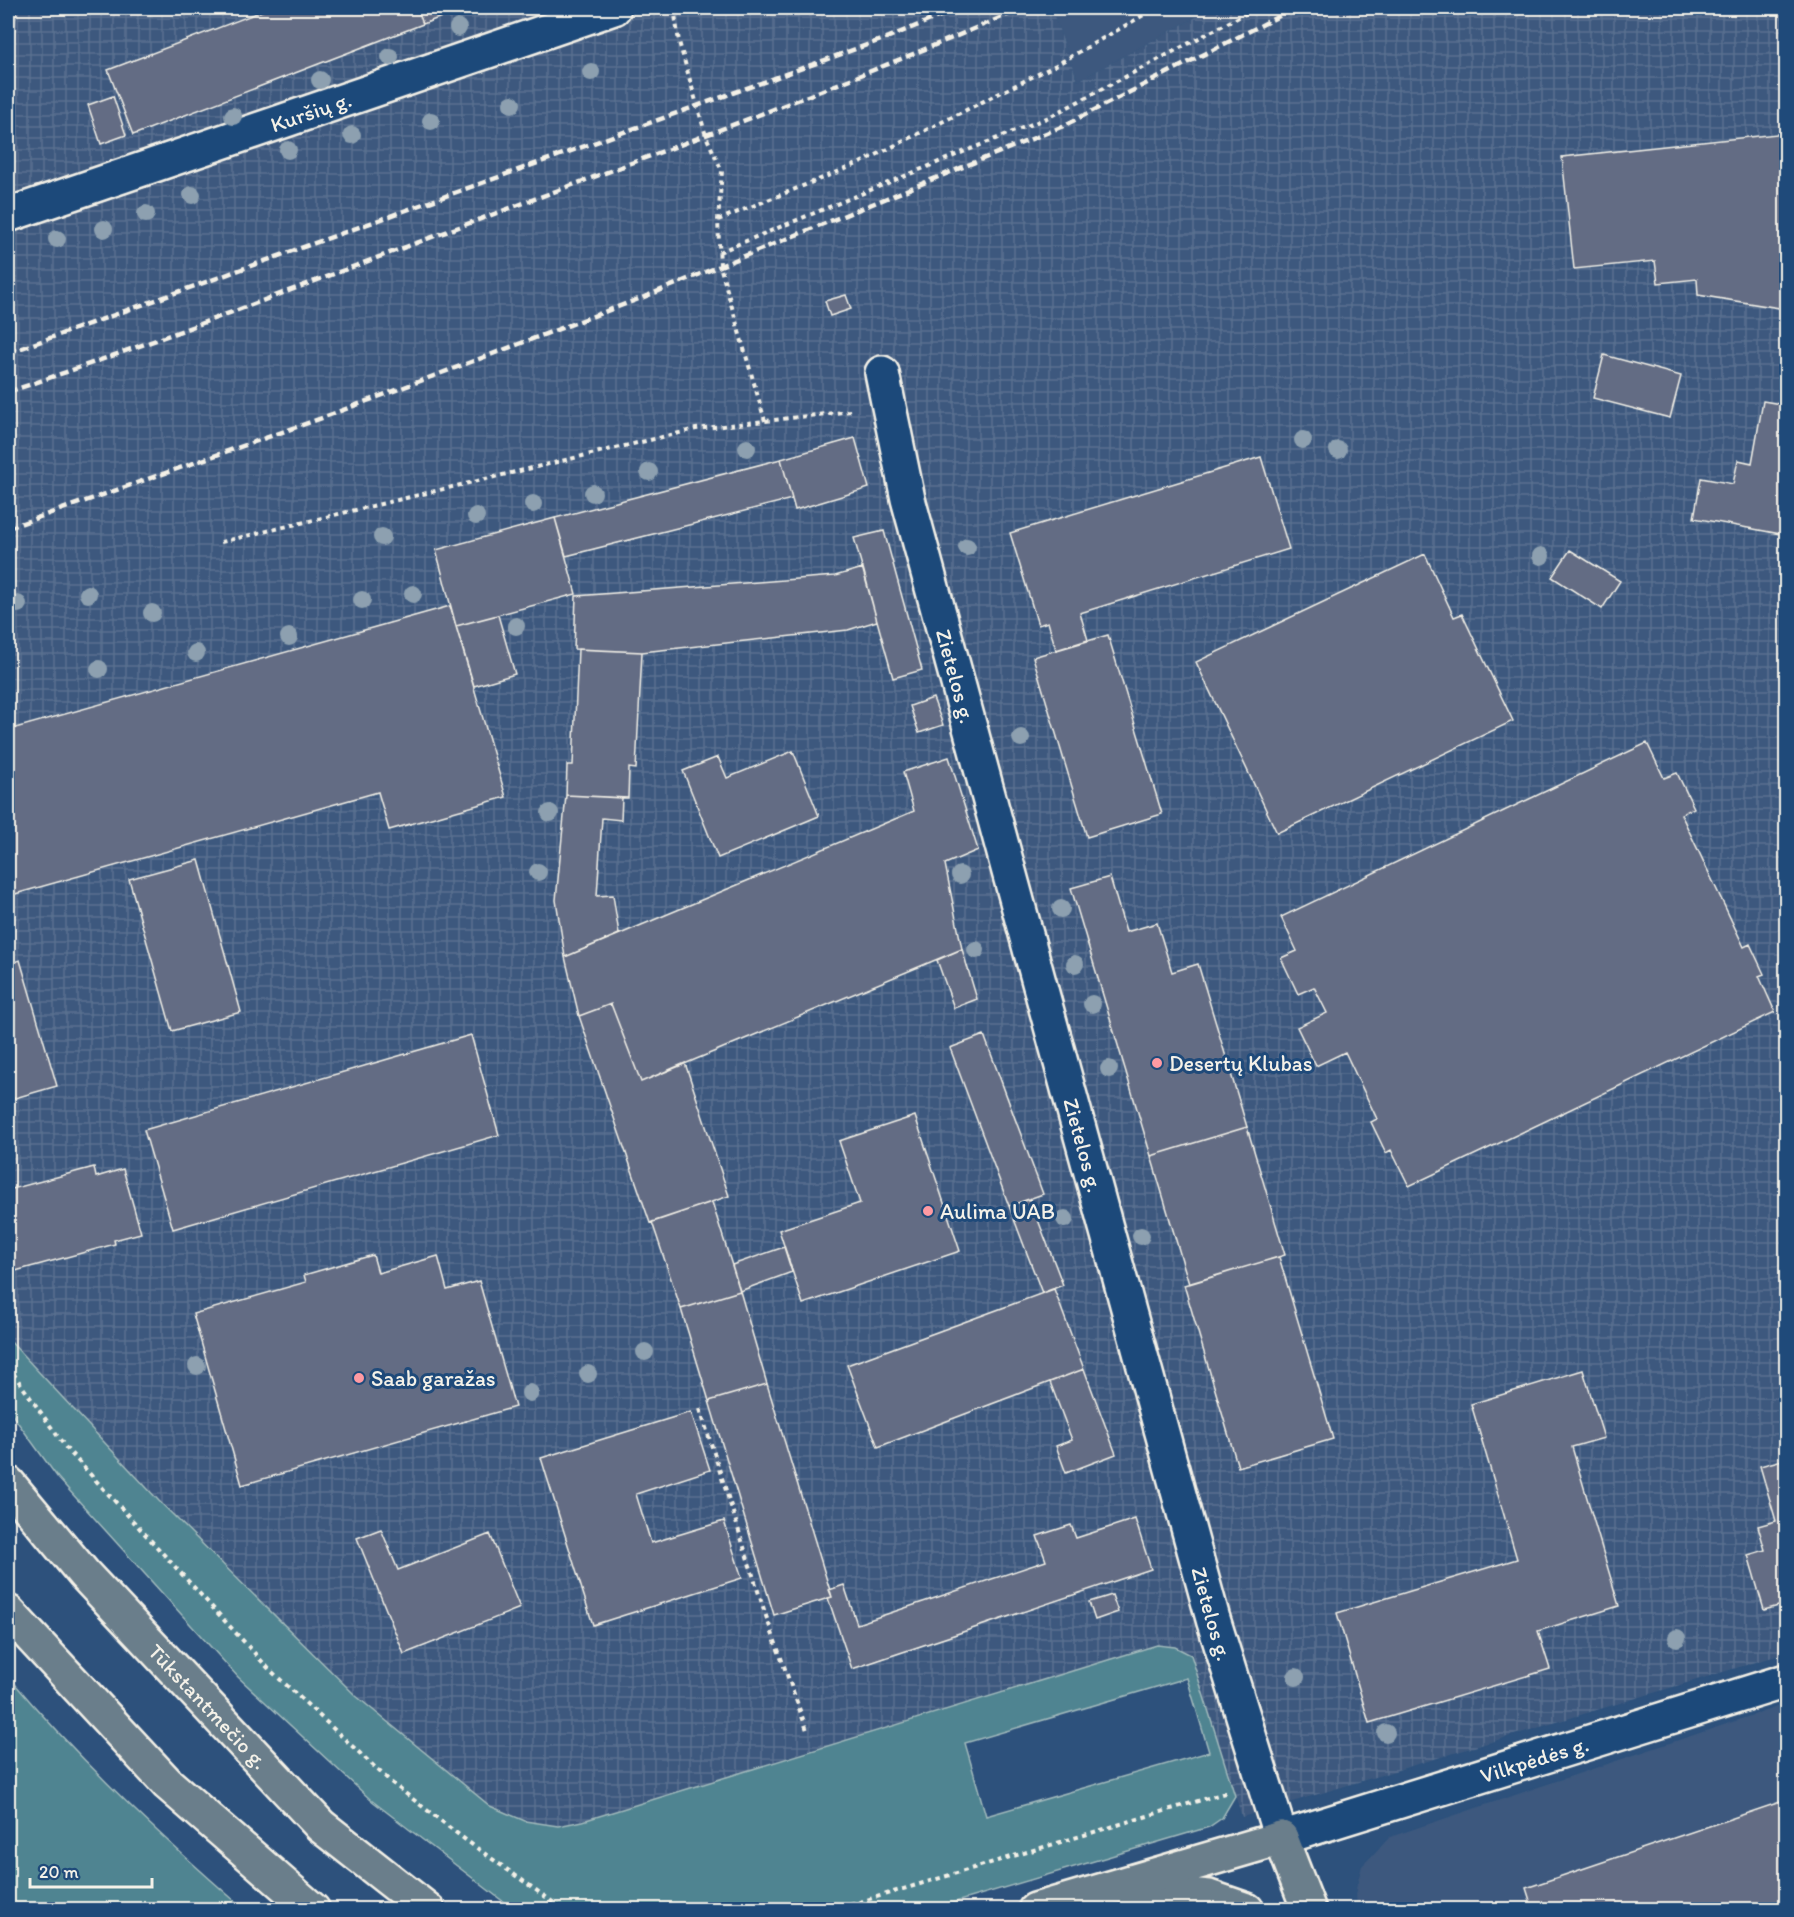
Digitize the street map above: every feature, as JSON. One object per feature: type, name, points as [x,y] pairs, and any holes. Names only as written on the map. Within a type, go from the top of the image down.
[{"type":"main road","name":"Tūkstantmečio g.","points":[[8,1483],[84,1574],[321,1826],[428,1910]]},
{"type":"main road","points":[[8,1612],[168,1784],[301,1904]]},
{"type":"main road","points":[[1040,1909],[1281,1838]]},
{"type":"main road","name":"Zietelos g.","points":[[1281,1838],[1309,1910]]},
{"type":"main road","points":[[1113,1887],[1209,1897],[1246,1910]]},
{"type":"street","name":"Kuršių g.","points":[[8,215],[614,8]]},
{"type":"street","name":"Zietelos g.","points":[[882,373],[908,499],[1201,1575],[1281,1838]]},
{"type":"street","name":"Vilkpėdės g.","points":[[1281,1838],[1786,1681]]},
{"type":"path","points":[[674,8],[679,42],[706,136],[722,171],[718,220],[720,266],[765,421]]},
{"type":"path","points":[[718,220],[860,163],[1056,65],[1156,8]]},
{"type":"path","points":[[719,252],[1049,117],[1256,8]]},
{"type":"path","points":[[221,542],[696,429],[888,407]]},
{"type":"path","points":[[8,1366],[66,1448],[270,1669],[392,1783],[467,1841],[564,1910]]},
{"type":"path","points":[[700,1409],[766,1616],[808,1733]]},
{"type":"path","points":[[833,1910],[1263,1781]]},
{"type":"shaded area","points":[[8,8],[1051,8],[1078,81],[1213,8],[1786,8],[1786,1653],[1242,1817],[1191,1655],[1157,1645],[583,1821],[558,1826],[525,1821],[490,1806],[356,1696],[159,1501],[8,1339]]},
{"type":"shaded area","points":[[1051,8],[1213,8],[1078,81]]},
{"type":"shaded area","points":[[1786,1704],[1786,1909],[1357,1910],[1356,1889],[1362,1866],[1390,1837]]},
{"type":"green space","points":[[8,1339],[159,1501],[356,1696],[490,1806],[525,1821],[558,1826],[583,1821],[1157,1645],[1175,1647],[1191,1655],[1235,1796],[1222,1818],[1209,1827],[932,1909],[513,1909],[371,1800],[238,1677],[58,1478],[8,1409]],"holes":[[[1187,1678],[1209,1752],[986,1816],[965,1743]]]},
{"type":"green space","points":[[8,1676],[63,1738],[122,1797],[244,1909],[8,1909]]},
{"type":"building","points":[[8,8],[16,8],[8,111]]},
{"type":"building","points":[[270,8],[417,8],[423,24],[133,135],[108,70]]},
{"type":"building","points":[[417,8],[465,8],[423,24]]},
{"type":"building","points":[[113,96],[126,135],[101,144],[88,105]]},
{"type":"building","points":[[1786,133],[1786,309],[1698,295],[1697,279],[1658,283],[1655,261],[1574,269],[1562,157]]},
{"type":"building","points":[[846,295],[851,309],[830,316],[825,301]]},
{"type":"building","points":[[1604,355],[1681,376],[1670,418],[1593,398]]},
{"type":"building","points":[[1763,401],[1786,405],[1786,535],[1694,518],[1701,478],[1733,484],[1738,460],[1752,463]]},
{"type":"building","points":[[855,438],[869,488],[795,510],[781,459]]},
{"type":"building","points":[[1261,457],[1289,549],[1080,613],[1088,640],[1056,650],[1048,622],[1038,625],[1010,533]]},
{"type":"building","points":[[781,459],[792,499],[566,556],[555,518]]},
{"type":"building","points":[[555,518],[576,594],[456,626],[436,550]]},
{"type":"building","points":[[884,531],[922,670],[893,678],[854,538]]},
{"type":"building","points":[[1570,550],[1620,581],[1602,609],[1552,577]]},
{"type":"building","points":[[1425,554],[1454,617],[1462,614],[1513,721],[1277,833],[1196,662]]},
{"type":"building","points":[[863,568],[877,621],[848,630],[642,652],[574,649],[576,596],[835,576]]},
{"type":"building","points":[[450,606],[506,797],[389,830],[378,792],[8,896],[8,730]]},
{"type":"building","points":[[498,615],[515,674],[474,686],[456,626]]},
{"type":"building","points":[[1108,635],[1162,814],[1087,837],[1033,657]]},
{"type":"building","points":[[578,649],[642,652],[636,769],[629,768],[628,798],[566,795],[567,765],[573,765]]},
{"type":"building","points":[[933,698],[943,725],[919,733],[910,706]]},
{"type":"building","points":[[1647,743],[1664,778],[1677,773],[1694,808],[1681,814],[1744,947],[1750,944],[1764,974],[1759,976],[1775,1012],[1409,1186],[1391,1150],[1386,1153],[1371,1122],[1377,1119],[1345,1052],[1316,1066],[1297,1027],[1327,1013],[1314,987],[1298,994],[1281,958],[1297,951],[1281,917]]},
{"type":"building","points":[[793,751],[819,816],[718,858],[683,771],[718,757],[727,778]]},
{"type":"building","points":[[949,757],[978,850],[945,864],[962,949],[641,1082],[611,1004],[579,1016],[565,957],[914,811],[903,772]]},
{"type":"building","points":[[566,795],[622,798],[621,820],[602,818],[597,896],[613,895],[619,934],[565,957],[556,900]]},
{"type":"building","points":[[199,860],[241,1012],[172,1031],[129,879]]},
{"type":"building","points":[[1110,877],[1126,932],[1157,923],[1172,972],[1198,964],[1247,1127],[1151,1156],[1071,888]]},
{"type":"building","points":[[962,949],[977,999],[954,1008],[937,960]]},
{"type":"building","points":[[20,960],[57,1086],[8,1100],[8,964]]},
{"type":"building","points":[[611,1004],[641,1082],[685,1063],[729,1196],[650,1223],[579,1016]]},
{"type":"building","points":[[471,1035],[499,1135],[173,1229],[144,1130]]},
{"type":"building","points":[[984,1035],[1043,1194],[1009,1206],[950,1048]]},
{"type":"building","points":[[915,1116],[960,1251],[803,1304],[779,1230],[860,1203],[839,1141]]},
{"type":"building","points":[[1247,1127],[1285,1255],[1189,1284],[1151,1156]]},
{"type":"building","points":[[94,1167],[96,1177],[123,1169],[141,1233],[114,1240],[115,1244],[8,1273],[8,1190]]},
{"type":"building","points":[[1030,1199],[1063,1285],[1042,1293],[1009,1206]]},
{"type":"building","points":[[712,1202],[740,1291],[681,1309],[652,1222]]},
{"type":"building","points":[[784,1247],[792,1272],[740,1291],[732,1265]]},
{"type":"building","name":"Saab garažas","points":[[373,1255],[378,1273],[438,1256],[447,1290],[479,1281],[515,1407],[242,1485],[193,1314],[306,1282],[304,1275]]},
{"type":"building","points":[[1279,1257],[1333,1439],[1238,1467],[1184,1285]]},
{"type":"building","points":[[1054,1289],[1084,1369],[878,1447],[847,1365]]},
{"type":"building","points":[[740,1291],[767,1384],[709,1401],[681,1309]]},
{"type":"building","points":[[1084,1369],[1116,1454],[1066,1473],[1056,1446],[1072,1440],[1050,1382]]},
{"type":"building","points":[[1583,1370],[1604,1438],[1572,1447],[1619,1606],[1538,1631],[1550,1669],[1369,1723],[1337,1613],[1517,1559],[1471,1404]]},
{"type":"building","points":[[767,1384],[832,1597],[774,1615],[709,1401]]},
{"type":"building","points":[[691,1412],[710,1470],[636,1494],[651,1543],[724,1521],[742,1578],[593,1625],[541,1458]]},
{"type":"building","points":[[1786,1459],[1786,1604],[1764,1610],[1748,1555],[1765,1550],[1758,1526],[1776,1521],[1760,1466]]},
{"type":"building","points":[[1135,1519],[1151,1569],[852,1669],[828,1598],[832,1597],[829,1590],[844,1585],[857,1624],[1046,1561],[1037,1536],[1071,1525],[1076,1538]]},
{"type":"building","points":[[381,1529],[398,1570],[490,1534],[520,1608],[404,1654],[357,1538]]},
{"type":"building","points":[[1112,1595],[1118,1612],[1095,1620],[1089,1602]]},
{"type":"building","points":[[1786,1800],[1786,1910],[1533,1910],[1526,1888]]},
{"type":"railway","points":[[8,353],[889,37],[960,8]]},
{"type":"railway","points":[[8,392],[178,332],[671,148],[813,94],[1023,8]]},
{"type":"railway","points":[[8,528],[311,422],[644,297],[1061,127],[1295,8]]},
{"type":"place","name":"Desertų Klubas","points":[[1157,1063]]},
{"type":"place","name":"Aulima UAB","points":[[928,1211]]},
{"type":"place","name":"Saab garažas","points":[[359,1378]]}]
